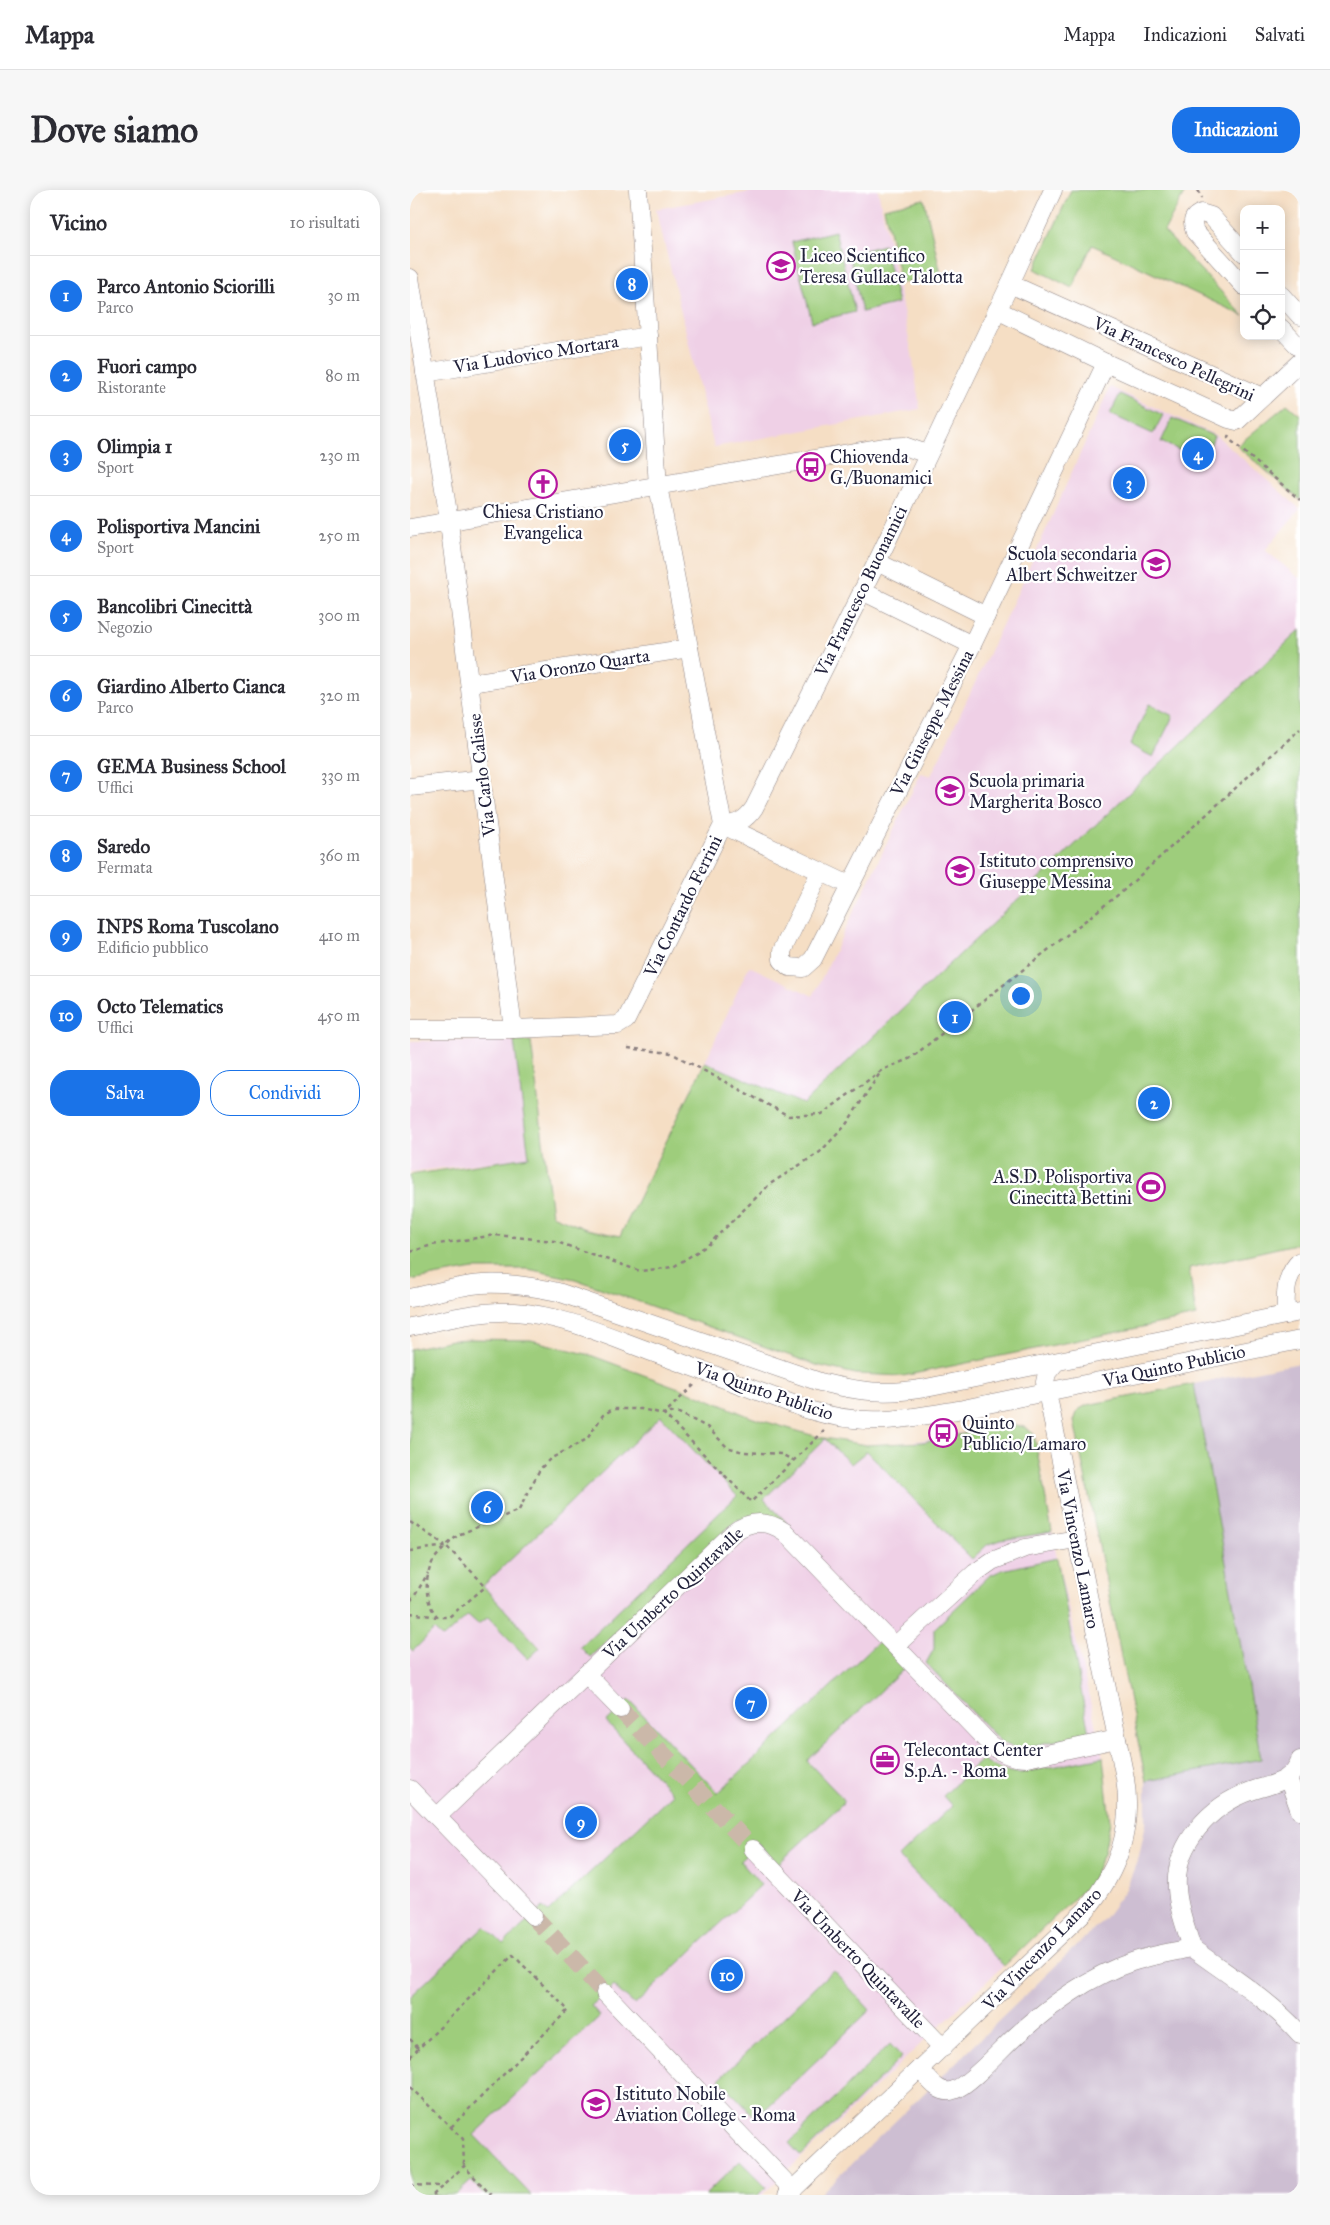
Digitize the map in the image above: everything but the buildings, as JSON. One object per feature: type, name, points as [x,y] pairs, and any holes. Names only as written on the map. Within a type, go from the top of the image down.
[{"type":"street","name":"Via Contardo Ferrini","points":[[410,1029],[513,1029],[618,1025],[626,1020],[722,825],[658,486],[638,190]]},
{"type":"street","name":"Via Francesco Buonamici","points":[[722,825],[736,824],[743,820],[754,808],[877,562],[927,454],[1010,284],[1047,194]]},
{"type":"street","points":[[1240,282],[1195,232],[1192,223],[1194,219],[1200,213],[1211,216],[1241,250]]},
{"type":"street","name":"Via Carlo Calisse","points":[[410,278],[449,521],[471,683],[513,1029]]},
{"type":"street","name":"Via Francesco Pellegrini","points":[[997,310],[1106,363],[1230,419],[1237,420],[1262,397],[1010,284]]},
{"type":"street","points":[[1285,299],[1300,316]]},
{"type":"street","points":[[1285,332],[1300,348]]},
{"type":"street","name":"Via Ludovico Mortara","points":[[425,373],[648,336]]},
{"type":"street","points":[[1262,397],[1300,362]]},
{"type":"street","name":"Via Giuseppe Messina","points":[[820,872],[782,951],[782,960],[789,967],[800,969],[810,963],[972,645],[1106,363]]},
{"type":"street","points":[[410,528],[889,446],[904,446],[927,454]]},
{"type":"street","points":[[877,562],[986,616]]},
{"type":"street","points":[[862,591],[972,645]]},
{"type":"street","name":"Via Oronzo Quarta","points":[[471,683],[689,648]]},
{"type":"street","points":[[410,787],[482,779]]},
{"type":"street","points":[[722,825],[849,885]]},
{"type":"street","points":[[1293,1314],[1288,1281],[1294,1266],[1300,1261]]},
{"type":"street","name":"Via Quinto Publicio","points":[[410,1298],[472,1285],[490,1284],[524,1286],[558,1292],[820,1382],[854,1391],[870,1392],[898,1392],[926,1388],[1293,1314]]},
{"type":"street","name":"Via Quinto Publicio","points":[[410,1328],[486,1312],[514,1312],[541,1315],[588,1329],[809,1410],[859,1420],[874,1421],[921,1416],[1300,1340]]},
{"type":"street","points":[[1047,1392],[1045,1377],[1056,1362]]},
{"type":"street","name":"Via Vincenzo Lamaro","points":[[790,2192],[1086,1910],[1108,1881],[1121,1849],[1127,1804],[1126,1784],[1047,1392]]},
{"type":"street","name":"Via Umberto Quintavalle","points":[[438,1816],[733,1533],[753,1523],[768,1523],[785,1532],[988,1742],[1004,1754],[1027,1758],[1117,1739]]},
{"type":"street","points":[[896,1645],[992,1561],[1025,1548],[1076,1539]]},
{"type":"street","points":[[586,1674],[620,1709]]},
{"type":"street","points":[[1300,1760],[1296,1770],[1288,1778],[1237,1796],[1223,1804],[1202,1824],[1187,1844],[1178,1868],[1176,1888],[1180,1911],[1192,1948],[1262,2000],[1300,2034]]},
{"type":"street","points":[[1288,1778],[1300,1811]]},
{"type":"street","points":[[410,1789],[533,1916]]},
{"type":"street","name":"Via Umberto Quintavalle","points":[[752,1849],[942,2048]]},
{"type":"street","points":[[920,2070],[942,2091],[960,2086],[1037,2018],[1080,1986],[1131,1962],[1192,1948]]},
{"type":"street","points":[[605,1993],[790,2192]]},
{"type":"path","points":[[1237,420],[1228,438],[1300,500]]},
{"type":"path","points":[[628,1048],[671,1053],[789,1116],[822,1114],[882,1070],[911,1058],[1124,890],[1300,729]]},
{"type":"path","points":[[410,1252],[432,1245],[496,1235],[554,1242],[640,1271],[672,1266],[708,1245],[770,1184],[820,1152],[845,1126],[882,1070]]},
{"type":"path","points":[[664,1414],[697,1382]]},
{"type":"path","points":[[438,1617],[431,1610],[426,1585],[433,1560],[458,1534],[519,1510],[540,1469],[550,1459],[587,1439],[603,1415],[613,1409],[622,1408],[664,1414],[677,1412],[707,1427],[726,1447],[743,1452],[781,1454],[793,1460]]},
{"type":"path","points":[[664,1414],[751,1502],[829,1427]]},
{"type":"path","points":[[410,1522],[446,1546],[484,1586],[449,1617],[410,1613]]},
{"type":"path","points":[[410,1551],[446,1546]]},
{"type":"path","points":[[410,1601],[414,1598],[430,1570]]},
{"type":"path","points":[[410,2058],[512,1955],[568,2010],[451,2126]]},
{"type":"path","points":[[410,2039],[419,2049]]},
{"type":"path","points":[[410,2087],[463,2139],[464,2166],[491,2195]]},
{"type":"path","points":[[433,2195],[464,2166]]},
{"type":"path","points":[[410,2185],[442,2186]]},
{"type":"shaded area","name":"Liceo Scientifico Teresa Gullace Talotta","points":[[761,190],[878,190],[912,354],[920,409],[714,447],[656,209]]},
{"type":"shaded area","points":[[1110,387],[1217,436],[1300,509],[1265,550],[1300,579],[1300,630],[803,1104],[705,1062],[749,966],[813,996],[921,773],[931,776],[1023,581]]},
{"type":"shaded area","points":[[410,1041],[514,1041],[529,1157],[410,1172]]},
{"type":"shaded area","points":[[1300,1363],[1300,2195],[819,2195],[1104,1919],[1126,1889],[1139,1856],[1146,1823],[1146,1781],[1261,1758],[1194,1384]]},
{"type":"shaded area","points":[[661,1416],[737,1496],[825,1439],[851,1464],[867,1450],[1012,1424],[1024,1427],[1034,1434],[1057,1558],[1103,1757],[1110,1822],[1104,1853],[1091,1882],[762,2195],[410,2195],[410,1648],[413,1650],[435,1629],[443,1638],[468,1614],[488,1617],[529,1659],[540,1647],[484,1588],[484,1584]]},
{"type":"green space","points":[[1071,190],[1186,190],[1164,231],[1240,312],[1240,314],[1092,245],[1072,288],[1035,269]]},
{"type":"green space","points":[[924,199],[941,274],[901,283],[884,208]]},
{"type":"green space","points":[[835,231],[855,312],[812,322],[792,242]]},
{"type":"green space","points":[[884,245],[898,303],[862,312],[849,254]]},
{"type":"green space","points":[[1120,394],[1163,415],[1153,434],[1110,414]]},
{"type":"green space","points":[[1287,404],[1300,415],[1300,500],[1237,446]]},
{"type":"green space","points":[[1172,418],[1214,436],[1204,461],[1161,442]]},
{"type":"green space","points":[[1300,630],[1300,1243],[1189,1268],[1196,1316],[903,1376],[856,1374],[816,1365],[575,1279],[528,1269],[474,1269],[410,1280],[410,1175],[529,1157],[514,1041],[531,1041],[552,1215],[586,1229],[620,1236],[705,1062],[803,1104]]},
{"type":"green space","points":[[1149,704],[1173,716],[1153,757],[1130,745]]},
{"type":"green space","points":[[452,1340],[531,1340],[590,1355],[703,1397],[753,1418],[818,1437],[866,1445],[923,1442],[1012,1424],[1024,1427],[1034,1434],[1052,1532],[1001,1540],[987,1545],[972,1559],[867,1451],[851,1464],[825,1439],[764,1499],[787,1523],[766,1516],[737,1520],[590,1657],[580,1647],[737,1496],[661,1416],[483,1586],[540,1648],[528,1659],[488,1617],[478,1624],[468,1615],[443,1638],[434,1630],[413,1651],[410,1648],[410,1349]]},
{"type":"green space","points":[[1194,1384],[1261,1759],[1146,1781],[1074,1421],[1078,1410],[1087,1405]]},
{"type":"green space","points":[[1057,1558],[1089,1734],[1020,1748],[1012,1747],[1001,1742],[926,1663],[934,1649],[934,1629],[989,1576],[1002,1570]]},
{"type":"green space","points":[[879,1641],[905,1668],[807,1761],[845,1801],[778,1864],[758,1843],[740,1861],[761,1885],[635,2005],[613,1986],[591,2006],[600,2016],[474,2135],[531,2195],[485,2195],[471,2181],[456,2195],[410,2195],[410,1997],[485,1926],[503,1944],[543,1907],[548,1912],[673,1794],[606,1722],[629,1700],[718,1793]]},
{"type":"green space","points":[[1103,1757],[1110,1822],[1104,1853],[1091,1882],[1004,1966],[899,1857],[952,1806],[943,1796],[982,1759],[1000,1769],[1021,1773]]},
{"type":"green space","points":[[833,1970],[870,2010],[756,2118],[719,2079]]},
{"type":"green space","points":[[890,2044],[902,2057],[801,2156],[789,2143]]},
{"type":"green space","points":[[740,2161],[766,2187],[758,2195],[705,2195]]},
{"type":"tunnel","points":[[620,1709],[753,1849]]},
{"type":"tunnel","points":[[533,1916],[605,1993]]},
{"type":"place","name":"Liceo Scientifico Teresa Gullace Talotta","points":[[781,266]]},
{"type":"place","name":"Saredo","points":[[632,284]]},
{"type":"place","name":"Bancolibri Cinecittà","points":[[625,445]]},
{"type":"place","name":"Polisportiva Mancini","points":[[1198,454]]},
{"type":"place","name":"Chiovenda G./Buonamici","points":[[811,467]]},
{"type":"place","name":"Olimpia 1","points":[[1129,483]]},
{"type":"place","name":"Chiesa Cristiano Evangelica","points":[[543,484]]},
{"type":"place","name":"Scuola secondaria Albert Schweitzer","points":[[1156,564]]},
{"type":"place","name":"Scuola primaria Margherita Bosco","points":[[950,791]]},
{"type":"place","name":"Istituto comprensivo Giuseppe Messina","points":[[960,871]]},
{"type":"place","name":"Parco Antonio Sciorilli","points":[[955,1017]]},
{"type":"place","name":"Fuori campo","points":[[1154,1103]]},
{"type":"place","name":"A.S.D. Polisportiva Cinecittà Bettini","points":[[1151,1187]]},
{"type":"place","name":"Quinto Publicio/Lamaro","points":[[943,1433]]},
{"type":"place","name":"Giardino Alberto Cianca","points":[[487,1507]]},
{"type":"place","name":"GEMA Business School","points":[[751,1703]]},
{"type":"place","name":"Telecontact Center S.p.A. - Roma","points":[[885,1760]]},
{"type":"place","name":"INPS Roma Tuscolano","points":[[581,1822]]},
{"type":"place","name":"Octo Telematics","points":[[727,1975]]},
{"type":"place","name":"Istituto Nobile Aviation College - Roma","points":[[596,2104]]}]
